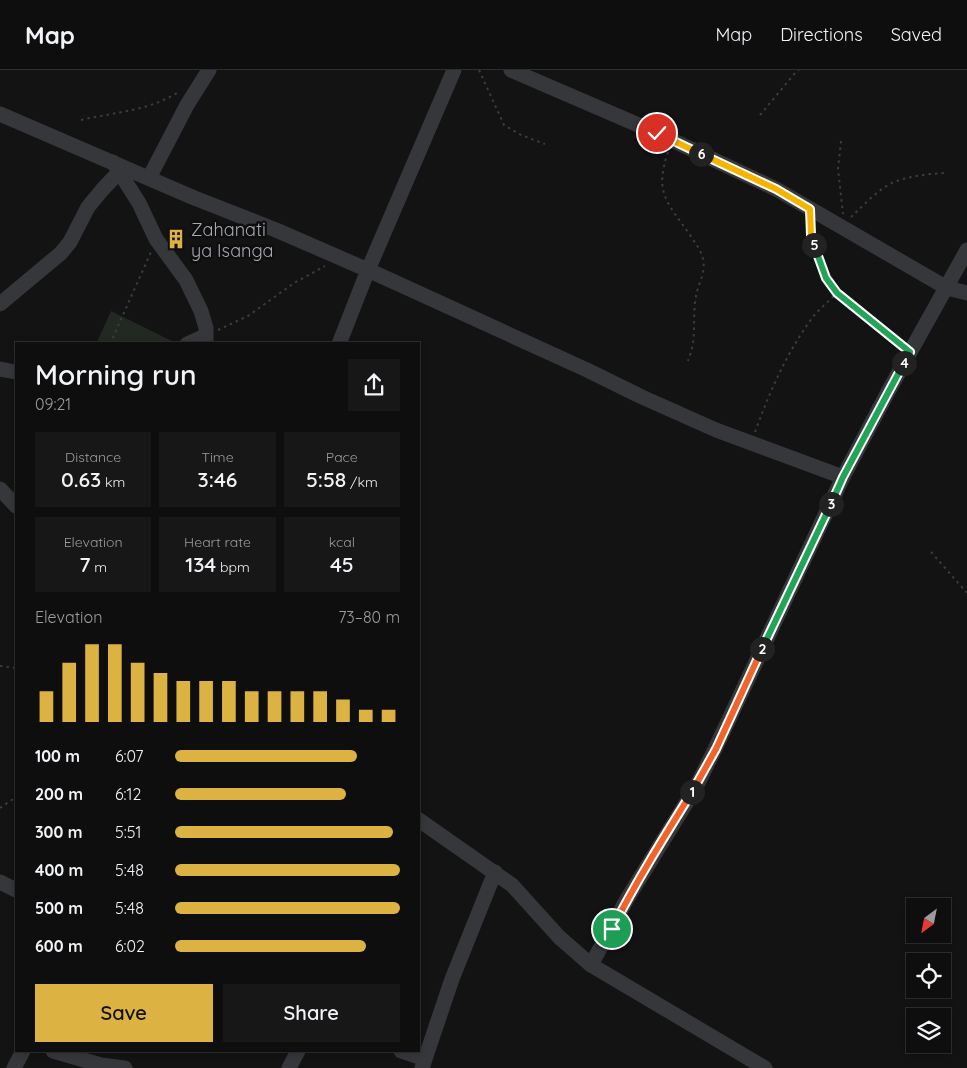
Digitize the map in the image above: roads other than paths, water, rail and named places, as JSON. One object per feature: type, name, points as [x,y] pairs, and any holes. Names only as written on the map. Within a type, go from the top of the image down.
[{"type":"street","points":[[149,178],[187,105],[208,70]]},
{"type":"street","points":[[340,342],[368,270],[454,70]]},
{"type":"street","points":[[510,70],[672,140],[776,189],[844,226],[947,288],[967,293]]},
{"type":"street","points":[[0,114],[116,167],[149,178],[368,270],[642,397],[751,444],[843,477]]},
{"type":"street","points":[[116,167],[139,203],[155,237],[186,280],[201,311],[206,328],[206,340]]},
{"type":"street","points":[[0,304],[61,253],[70,242],[88,207],[102,190],[116,167]]},
{"type":"street","points":[[591,965],[716,749],[843,477],[967,250]]},
{"type":"street","points":[[0,370],[15,372]]},
{"type":"street","points":[[0,489],[15,505]]},
{"type":"street","points":[[420,821],[512,885],[558,937],[591,965],[765,1068]]},
{"type":"street","points":[[403,1052],[423,1063],[450,986],[495,872]]},
{"type":"street","points":[[0,882],[15,890]]},
{"type":"street","points":[[14,1068],[22,1052]]},
{"type":"street","points":[[56,1052],[101,1065],[125,1068]]},
{"type":"street","points":[[289,1068],[297,1052]]},
{"type":"place","name":"Zahanati ya Isanga","points":[[176,239]]}]
